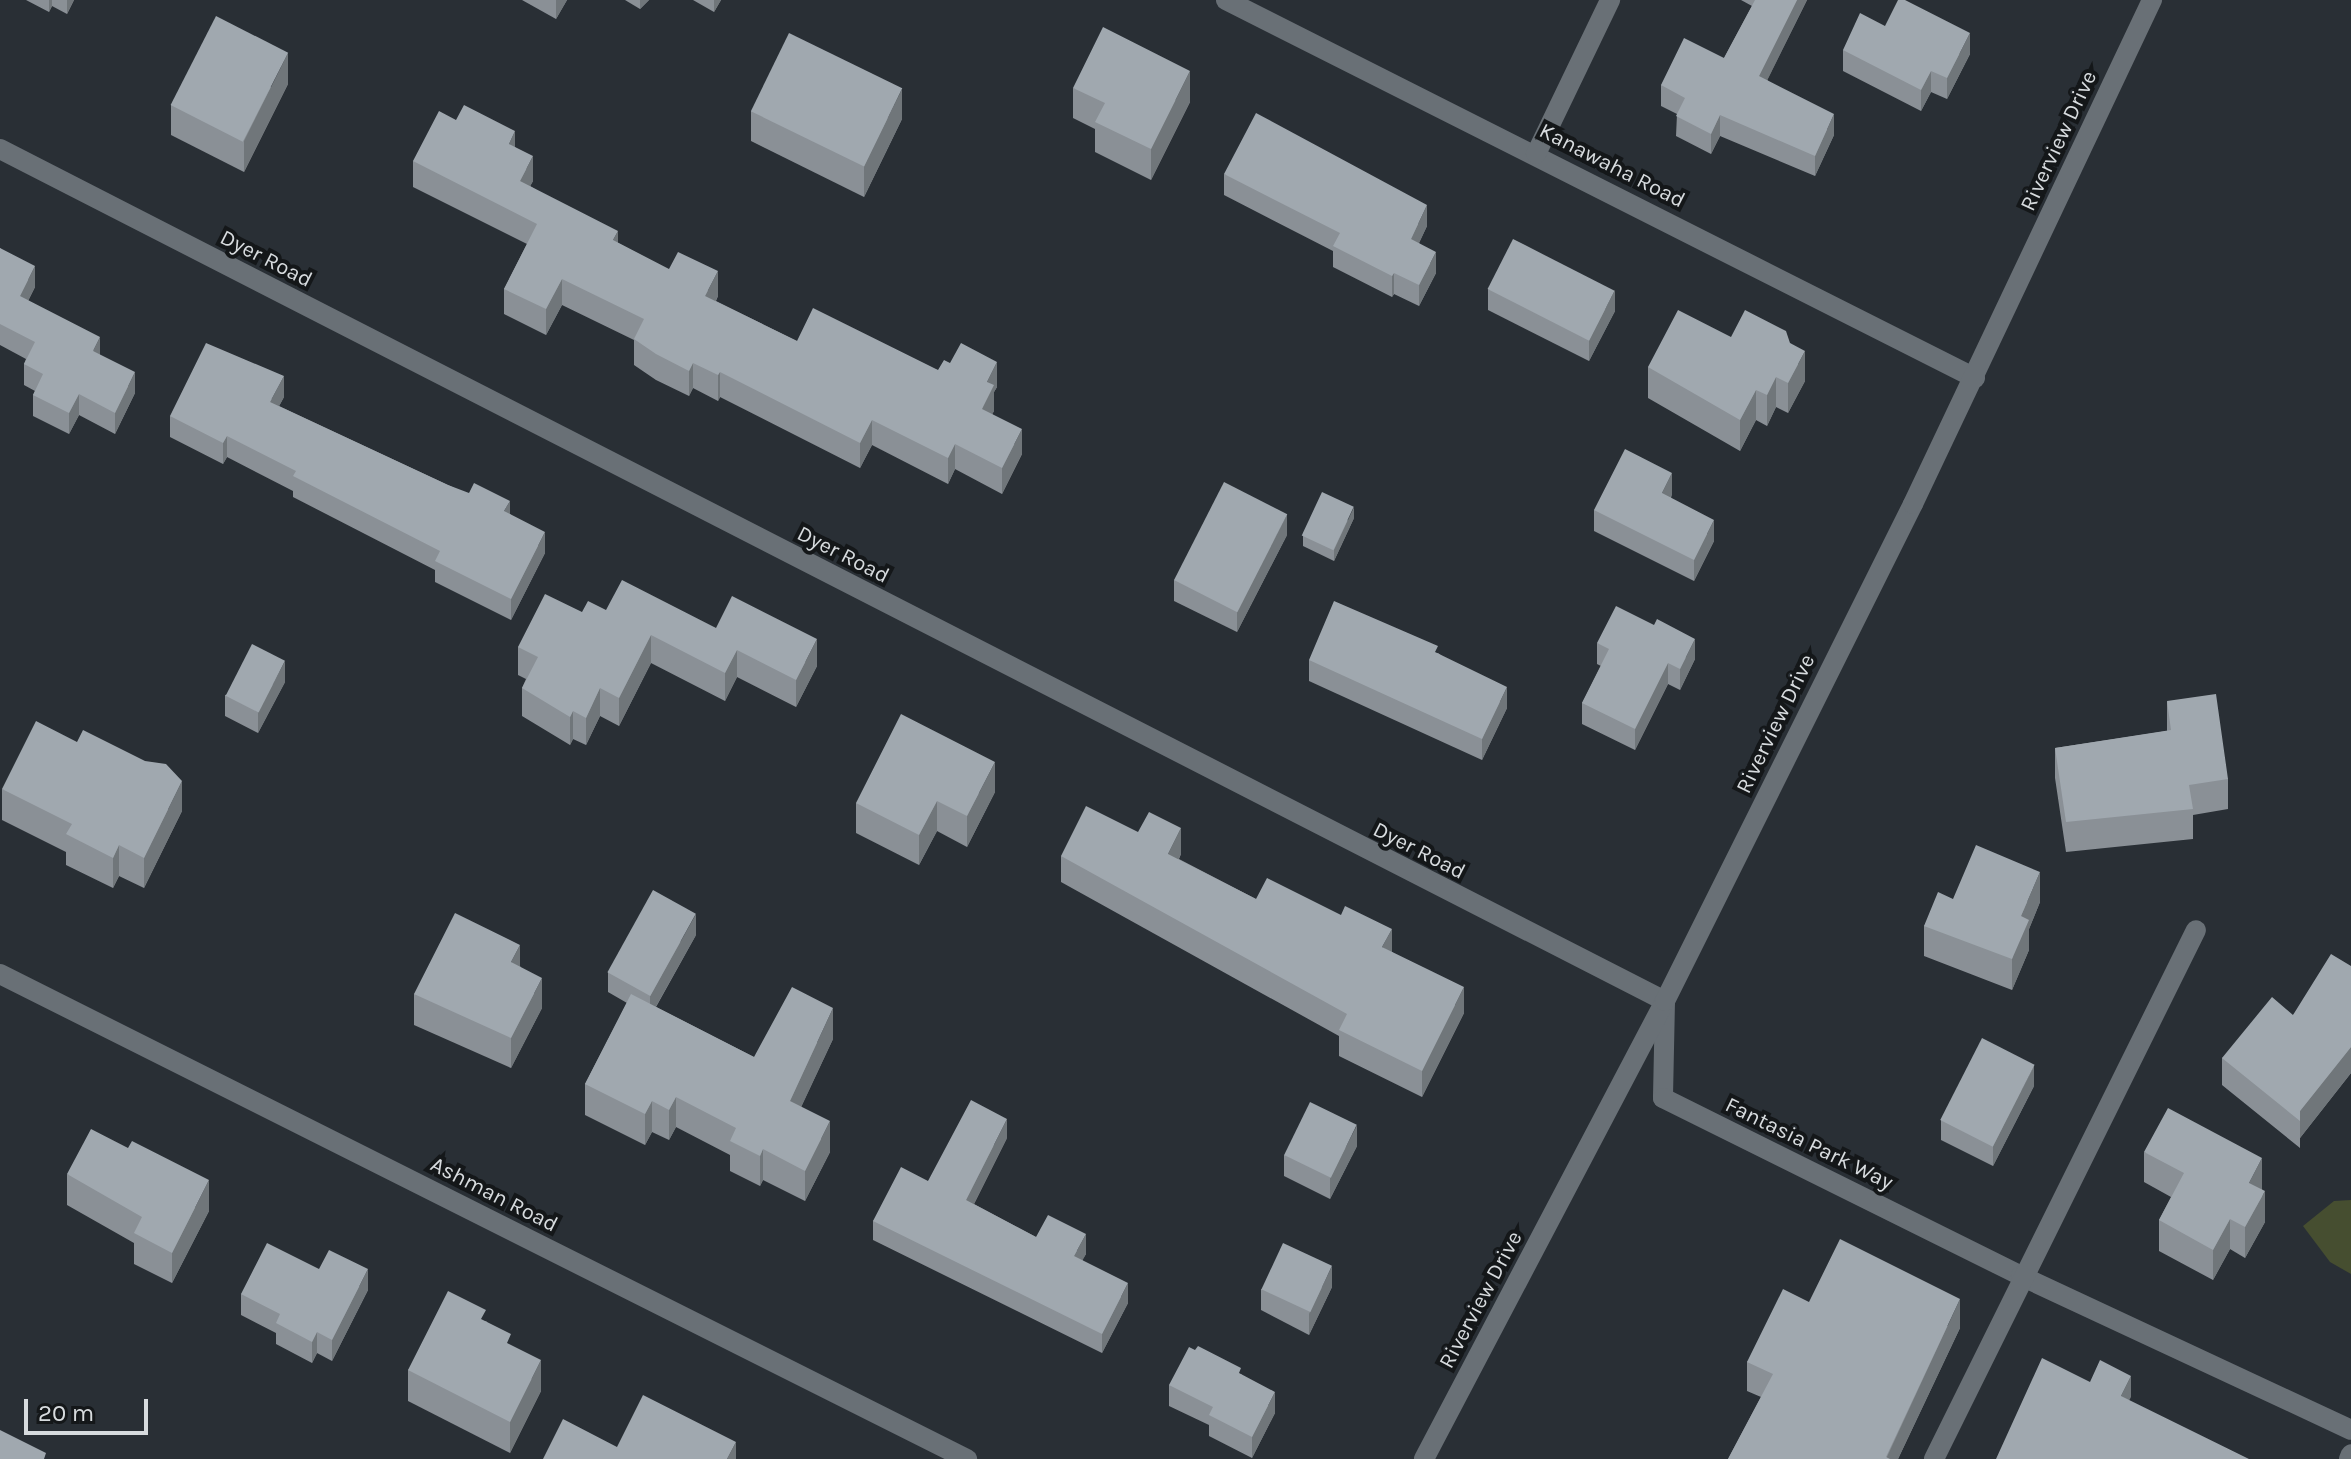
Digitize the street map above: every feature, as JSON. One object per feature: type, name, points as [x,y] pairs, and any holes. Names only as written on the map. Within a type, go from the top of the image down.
[{"type":"street","name":"Kanawaha Road","points":[[1226,0],[1975,378]]},
{"type":"street","points":[[1536,154],[1610,0]]},
{"type":"street","name":"Riverview Drive","points":[[1424,1459],[1665,1001],[1975,378],[2152,0]]},
{"type":"street","name":"Dyer Road","points":[[0,149],[1665,1001]]},
{"type":"street","points":[[1934,1459],[2021,1276],[2196,930]]},
{"type":"street","name":"Ashman Road","points":[[0,974],[967,1459]]},
{"type":"street","name":"Fantasia Park Way","points":[[1665,1001],[1663,1098],[2021,1276],[2351,1430]]},
{"type":"green space","points":[[2351,1200],[2351,1274],[2330,1262],[2303,1226],[2334,1201]]},
{"type":"building","points":[[1755,0],[1797,0],[1759,76],[1834,114],[1815,156],[1720,115],[1711,134],[1676,116],[1685,98],[1661,85],[1684,38],[1724,58]]},
{"type":"building","points":[[1898,0],[1905,0],[1970,33],[1947,78],[1931,71],[1921,90],[1843,50],[1860,13],[1885,26]]},
{"type":"building","points":[[216,16],[288,53],[243,142],[171,105]]},
{"type":"building","points":[[1103,27],[1190,71],[1151,149],[1095,122],[1105,103],[1073,88]]},
{"type":"building","points":[[789,33],[902,88],[864,166],[751,111]]},
{"type":"building","points":[[464,105],[515,131],[509,144],[533,156],[520,181],[618,231],[613,240],[669,269],[678,252],[718,271],[705,296],[797,341],[813,308],[938,370],[944,360],[950,363],[961,343],[997,362],[987,382],[994,385],[982,409],[1022,429],[1002,468],[955,444],[948,458],[872,420],[860,443],[720,372],[718,375],[693,363],[689,371],[634,339],[644,319],[562,279],[546,309],[504,289],[537,224],[413,161],[439,111],[456,120]]},
{"type":"building","points":[[1256,113],[1427,205],[1411,239],[1436,252],[1419,285],[1394,273],[1392,276],[1333,246],[1340,233],[1224,174]]},
{"type":"building","points":[[1513,239],[1615,291],[1589,341],[1488,289]]},
{"type":"building","points":[[0,248],[35,266],[20,296],[100,337],[93,351],[135,372],[115,413],[79,394],[69,413],[33,395],[43,374],[24,364],[35,342],[0,324]]},
{"type":"building","points":[[1678,310],[1731,337],[1745,310],[1786,331],[1790,343],[1805,351],[1788,383],[1776,377],[1767,395],[1756,390],[1740,420],[1648,367]]},
{"type":"building","points":[[206,343],[284,376],[270,402],[448,485],[469,493],[474,483],[510,501],[504,511],[545,532],[511,599],[435,561],[440,551],[293,476],[296,471],[227,436],[223,443],[170,416]]},
{"type":"building","points":[[1625,449],[1672,473],[1662,493],[1714,520],[1694,560],[1594,510]]},
{"type":"building","points":[[1224,482],[1287,514],[1237,612],[1174,580]]},
{"type":"building","points":[[1322,492],[1354,507],[1333,550],[1302,536]]},
{"type":"building","points":[[622,580],[716,628],[732,596],[817,639],[796,680],[737,650],[725,673],[651,635],[619,698],[600,688],[586,718],[573,711],[570,717],[522,688],[538,657],[518,647],[545,594],[582,612],[588,601],[606,610]]},
{"type":"building","points":[[1334,601],[1438,646],[1435,652],[1507,687],[1482,739],[1309,660]]},
{"type":"building","points":[[1616,606],[1654,625],[1657,619],[1695,639],[1680,669],[1668,663],[1635,729],[1582,703],[1609,649],[1597,643]]},
{"type":"building","points":[[252,644],[285,661],[259,712],[226,696]]},
{"type":"building","points":[[2216,694],[2228,779],[2189,785],[2193,809],[2066,822],[2055,748],[2171,730],[2167,701]]},
{"type":"building","points":[[901,714],[995,762],[967,816],[937,801],[919,835],[856,803]]},
{"type":"building","points":[[36,721],[77,742],[83,730],[145,761],[166,764],[182,781],[144,858],[119,845],[113,858],[66,834],[72,824],[2,789]]},
{"type":"building","points":[[1086,806],[1138,832],[1149,812],[1181,828],[1168,854],[1256,899],[1267,878],[1341,915],[1345,906],[1392,929],[1382,947],[1464,987],[1422,1071],[1339,1030],[1347,1014],[1061,856]]},
{"type":"building","points":[[1976,845],[2040,872],[2021,916],[2029,920],[2012,959],[1924,926],[1938,892],[1953,899]]},
{"type":"building","points":[[653,890],[696,914],[650,996],[607,972]]},
{"type":"building","points":[[455,913],[520,945],[511,962],[542,978],[511,1038],[414,994]]},
{"type":"building","points":[[2331,954],[2351,966],[2351,1047],[2300,1111],[2300,1121],[2222,1058],[2272,997],[2293,1015]]},
{"type":"building","points":[[792,987],[833,1008],[790,1101],[830,1121],[805,1171],[763,1149],[760,1156],[730,1141],[736,1128],[676,1097],[669,1110],[652,1101],[645,1114],[585,1084],[631,994],[754,1057]]},
{"type":"building","points":[[1982,1038],[2035,1065],[1993,1147],[1940,1120]]},
{"type":"building","points":[[971,1100],[1007,1119],[966,1200],[1036,1237],[1048,1215],[1086,1234],[1074,1256],[1128,1283],[1102,1334],[873,1221],[901,1167],[928,1181]]},
{"type":"building","points":[[1310,1102],[1357,1125],[1331,1178],[1284,1155]]},
{"type":"building","points":[[2168,1108],[2262,1158],[2249,1183],[2265,1191],[2245,1227],[2230,1219],[2213,1250],[2159,1220],[2184,1173],[2144,1152]]},
{"type":"building","points":[[91,1129],[128,1148],[132,1141],[209,1180],[172,1253],[134,1233],[142,1217],[67,1174]]},
{"type":"building","points":[[1840,1239],[1960,1299],[1886,1457],[1890,1459],[1728,1459],[1773,1374],[1747,1362],[1783,1289],[1809,1302]]},
{"type":"building","points":[[267,1243],[319,1269],[329,1250],[368,1269],[332,1340],[317,1332],[312,1342],[276,1323],[280,1314],[241,1294]]},
{"type":"building","points":[[1283,1243],[1332,1266],[1310,1312],[1261,1289]]},
{"type":"building","points":[[448,1291],[486,1310],[481,1319],[511,1334],[507,1343],[541,1360],[510,1422],[408,1370]]},
{"type":"building","points":[[1198,1346],[1241,1368],[1239,1373],[1275,1392],[1252,1437],[1209,1415],[1213,1407],[1169,1385],[1189,1347],[1195,1350]]},
{"type":"building","points":[[2042,1358],[2090,1382],[2100,1360],[2131,1376],[2121,1396],[2249,1459],[1996,1459]]},
{"type":"building","points":[[643,1395],[736,1442],[727,1459],[543,1459],[563,1419],[617,1447]]},
{"type":"building","points":[[0,1430],[46,1453],[44,1459],[0,1459]]}]
